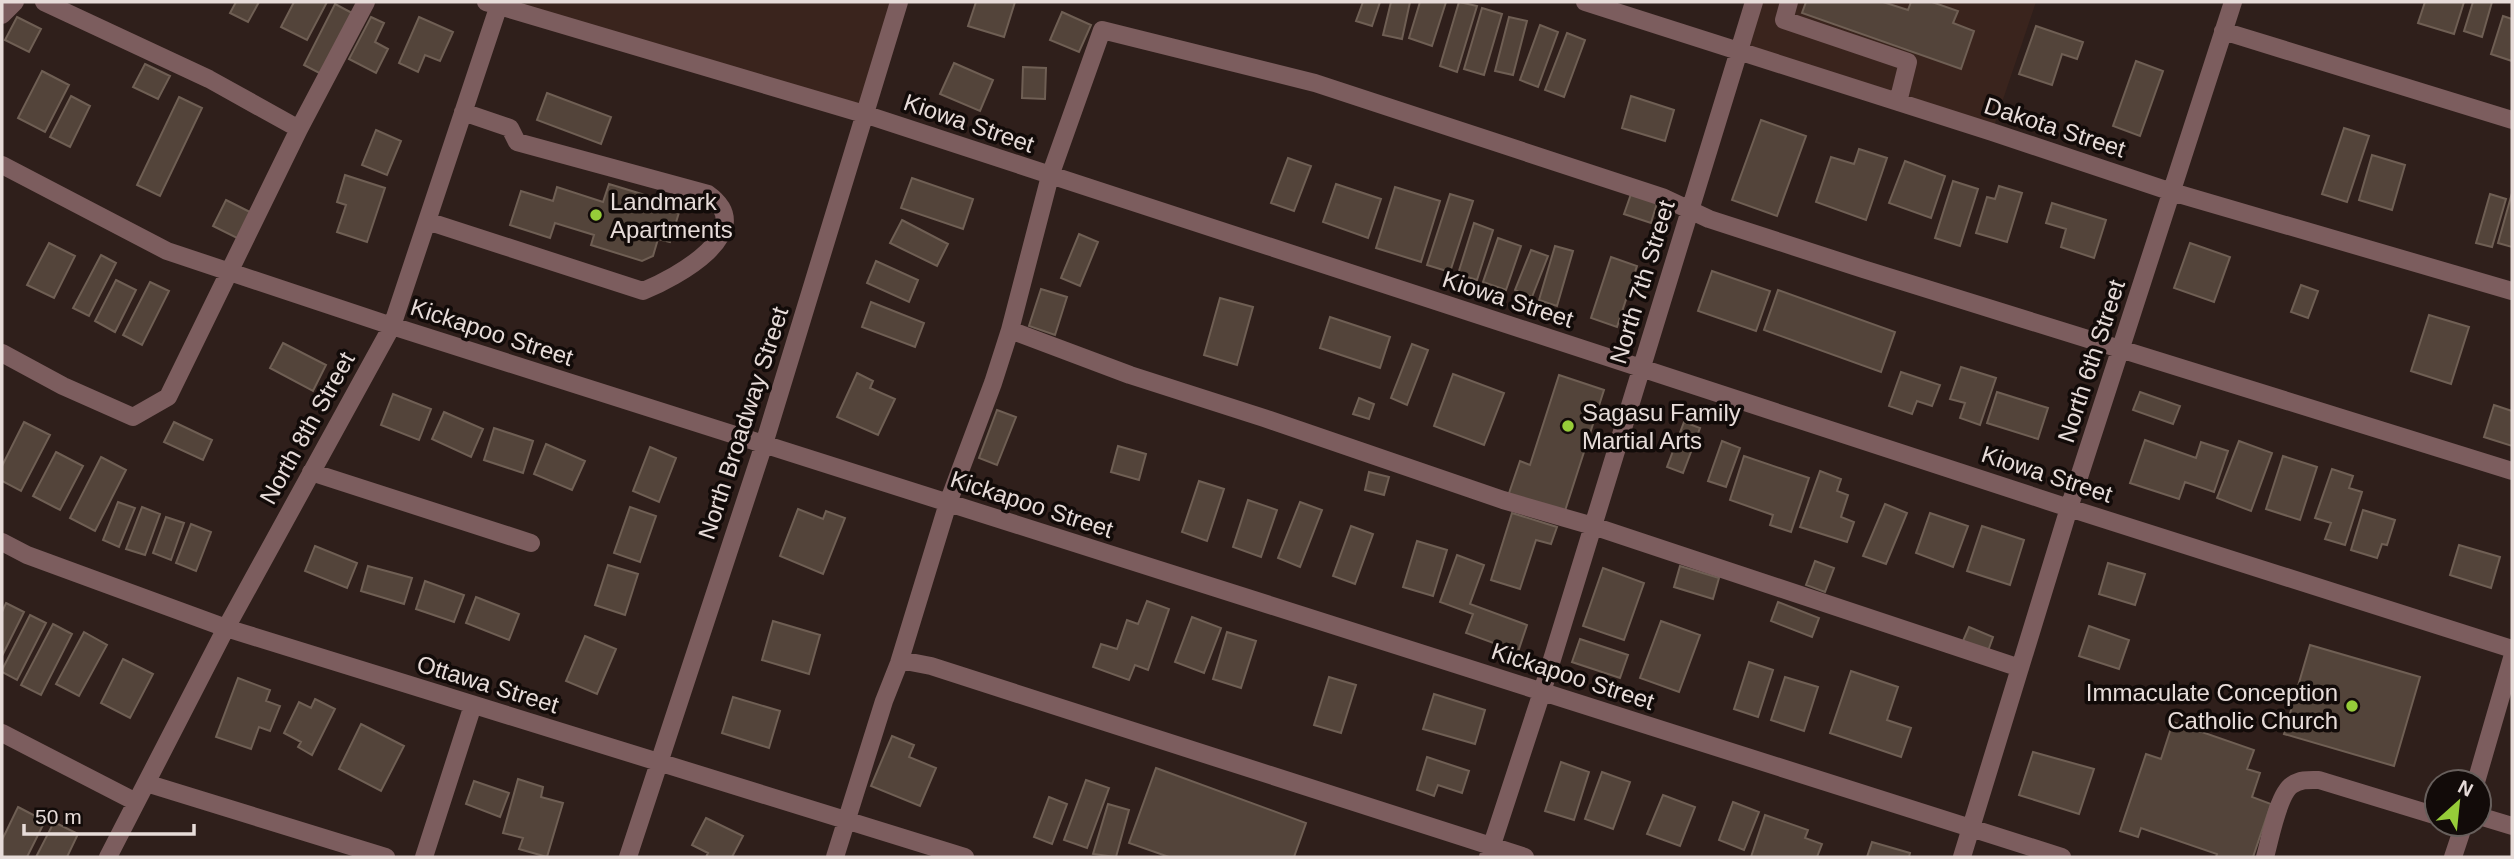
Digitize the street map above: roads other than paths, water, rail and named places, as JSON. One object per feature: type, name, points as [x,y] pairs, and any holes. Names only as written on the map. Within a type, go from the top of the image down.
[{"type":"street","points":[[2,15],[15,2]]},
{"type":"street","points":[[44,2],[209,79],[299,129]]},
{"type":"street","points":[[2,353],[63,386],[133,418],[168,397],[299,129],[366,2]]},
{"type":"street","name":"North Broadway Street","points":[[628,857],[764,444],[899,2]]},
{"type":"street","name":"Dakota Street","points":[[1585,2],[2172,192],[2512,290]]},
{"type":"street","name":"North 7th Street","points":[[1489,851],[1542,692],[1754,2]]},
{"type":"street","points":[[1790,2],[1784,20],[1908,62],[1898,102]]},
{"type":"street","name":"North 6th Street","points":[[1962,857],[2069,508],[2232,2]]},
{"type":"street","name":"Kiowa Street","points":[[495,3],[864,114],[2069,508],[2512,649]]},
{"type":"street","name":"North 8th Street","points":[[108,857],[226,628],[392,326],[463,112],[495,3]]},
{"type":"street","points":[[835,857],[948,503],[993,383],[1010,330],[1050,176],[1102,30],[1315,83],[1649,193],[1709,219],[1863,269],[2512,471]]},
{"type":"street","points":[[2223,32],[2512,120]]},
{"type":"street","points":[[427,222],[643,291],[660,284],[713,249],[722,234],[726,221],[721,202],[708,194],[517,142],[510,128],[463,112]]},
{"type":"street","name":"Kickapoo Street","points":[[2,165],[167,251],[229,272],[2062,857]]},
{"type":"street","points":[[1010,330],[1130,375],[1503,500],[1592,526],[2020,668]]},
{"type":"street","points":[[311,472],[531,543]]},
{"type":"street","name":"Ottawa Street","points":[[2,542],[27,555],[226,628],[965,857]]},
{"type":"street","points":[[2480,768],[2512,658]]},
{"type":"street","points":[[900,660],[931,666],[1489,851],[1525,857]]},
{"type":"street","points":[[424,857],[473,705]]},
{"type":"street","points":[[2,733],[136,802]]},
{"type":"street","points":[[2265,857],[2282,797],[2290,786],[2304,780],[2319,779],[2423,812]]},
{"type":"street","points":[[146,783],[386,857]]},
{"type":"street","points":[[2493,820],[2512,826]]},
{"type":"street","points":[[2453,857],[2459,838]]},
{"type":"place","name":"Landmark Apartments","points":[[596,215]]},
{"type":"place","name":"Sagasu Family Martial Arts","points":[[1568,426]]},
{"type":"place","name":"Immaculate Conception Catholic Church","points":[[2352,706]]}]
